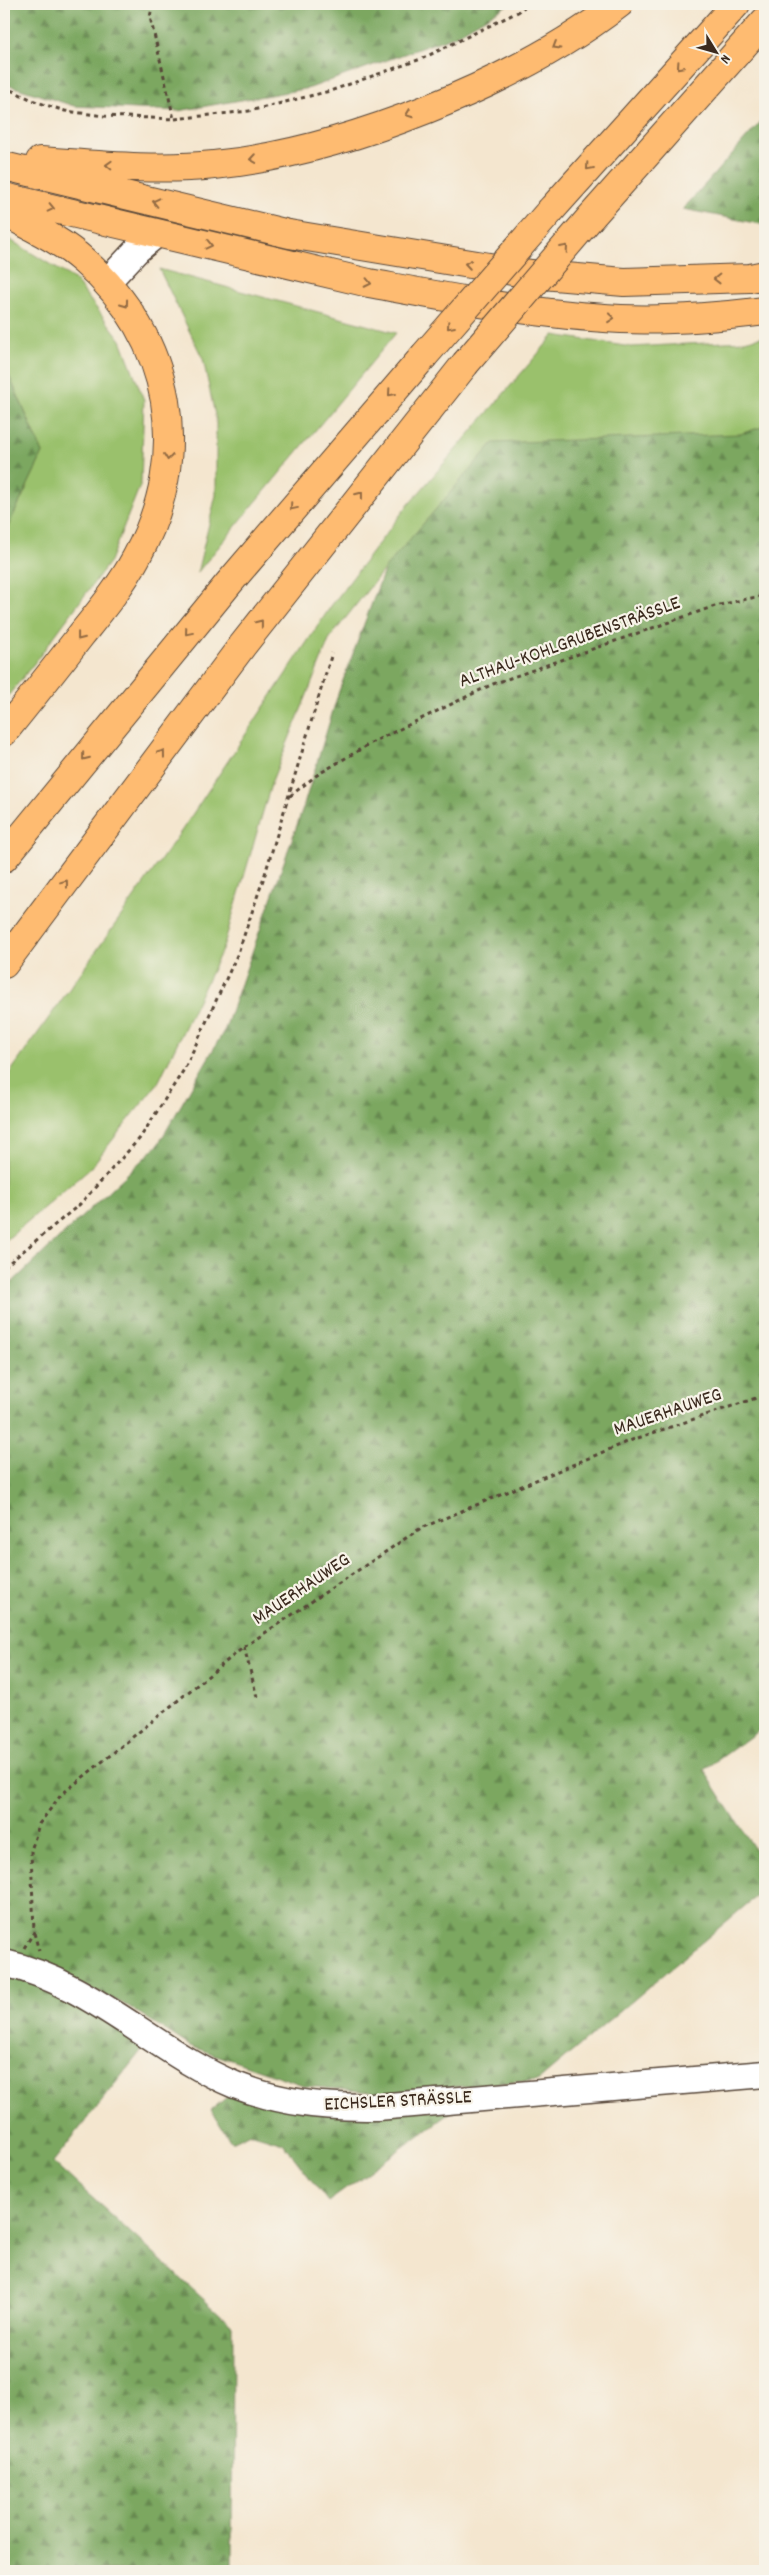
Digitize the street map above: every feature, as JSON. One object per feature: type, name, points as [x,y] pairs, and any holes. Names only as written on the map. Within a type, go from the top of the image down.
[{"type":"highway","points":[[4,159],[175,167],[214,165],[306,148],[396,120],[494,79],[548,51],[598,20],[619,4]]},
{"type":"highway","points":[[4,858],[216,598],[551,210],[736,4]]},
{"type":"highway","points":[[4,964],[242,646],[464,364],[590,218],[765,21]]},
{"type":"highway","points":[[4,166],[289,234],[531,274],[624,282],[750,278],[765,275]]},
{"type":"highway","points":[[4,197],[369,283],[563,313],[620,319],[666,319],[765,311]]},
{"type":"highway","points":[[4,212],[63,245],[83,259],[107,282],[126,305],[143,333],[159,371],[168,421],[169,449],[164,486],[151,528],[136,559],[110,599],[4,732]]},
{"type":"street","points":[[107,282],[137,250],[158,234]]},
{"type":"street","points":[[4,952],[40,916]]},
{"type":"street","name":"EICHSLER STRÄSSLE","points":[[6,1964],[52,1980],[104,2007],[194,2064],[234,2084],[278,2100],[321,2107],[377,2107],[765,2074]]},
{"type":"path","points":[[153,4],[150,17],[174,119]]},
{"type":"path","points":[[4,87],[36,102],[65,111],[104,116],[174,119],[249,111],[330,91],[421,59],[518,12],[528,4]]},
{"type":"path","name":"ALTHAU-KOHLGRUBENSTRÄSSLE","points":[[289,796],[317,775],[371,743],[493,684],[715,606],[765,595]]},
{"type":"path","points":[[4,1267],[80,1204],[140,1138],[185,1068],[238,953],[289,796],[332,653]]},
{"type":"path","name":"MAUERHAUWEG","points":[[6,1964],[21,1953],[34,1932],[31,1851],[39,1824],[61,1795],[244,1647],[421,1528],[632,1440],[765,1395]]},
{"type":"path","points":[[244,1647],[257,1697]]},
{"type":"green space","points":[[4,4],[509,4],[454,36],[310,88],[178,111],[74,106],[11,86],[4,88]]},
{"type":"green space","points":[[765,117],[765,225],[683,209]]},
{"type":"green space","points":[[4,236],[74,279],[121,340],[144,400],[141,483],[110,561],[4,701],[4,535],[43,453],[4,368]]},
{"type":"green space","points":[[159,269],[396,333],[197,573],[216,495],[216,420],[203,359]]},
{"type":"green space","points":[[554,335],[631,347],[744,341],[765,336],[765,426],[385,568],[330,638],[272,781],[223,948],[158,1083],[91,1167],[4,1242],[4,1081],[182,830],[331,606],[404,510]]},
{"type":"green space","points":[[4,368],[43,453],[4,535]]},
{"type":"green space","points":[[765,426],[765,1726],[704,1770],[765,1865],[765,1889],[539,2080],[379,2093],[306,2086],[190,2046],[128,2006],[54,1972],[4,1960],[4,1290],[158,1145],[225,1029],[303,808],[339,691],[385,568],[493,443],[740,434]]},
{"type":"green space","points":[[4,1974],[47,1984],[145,2046],[53,2162],[233,2326],[232,2566],[228,2571],[4,2571]]},
{"type":"green space","points":[[232,2093],[451,2112],[328,2202],[283,2143],[250,2133],[231,2142],[211,2110]]}]
